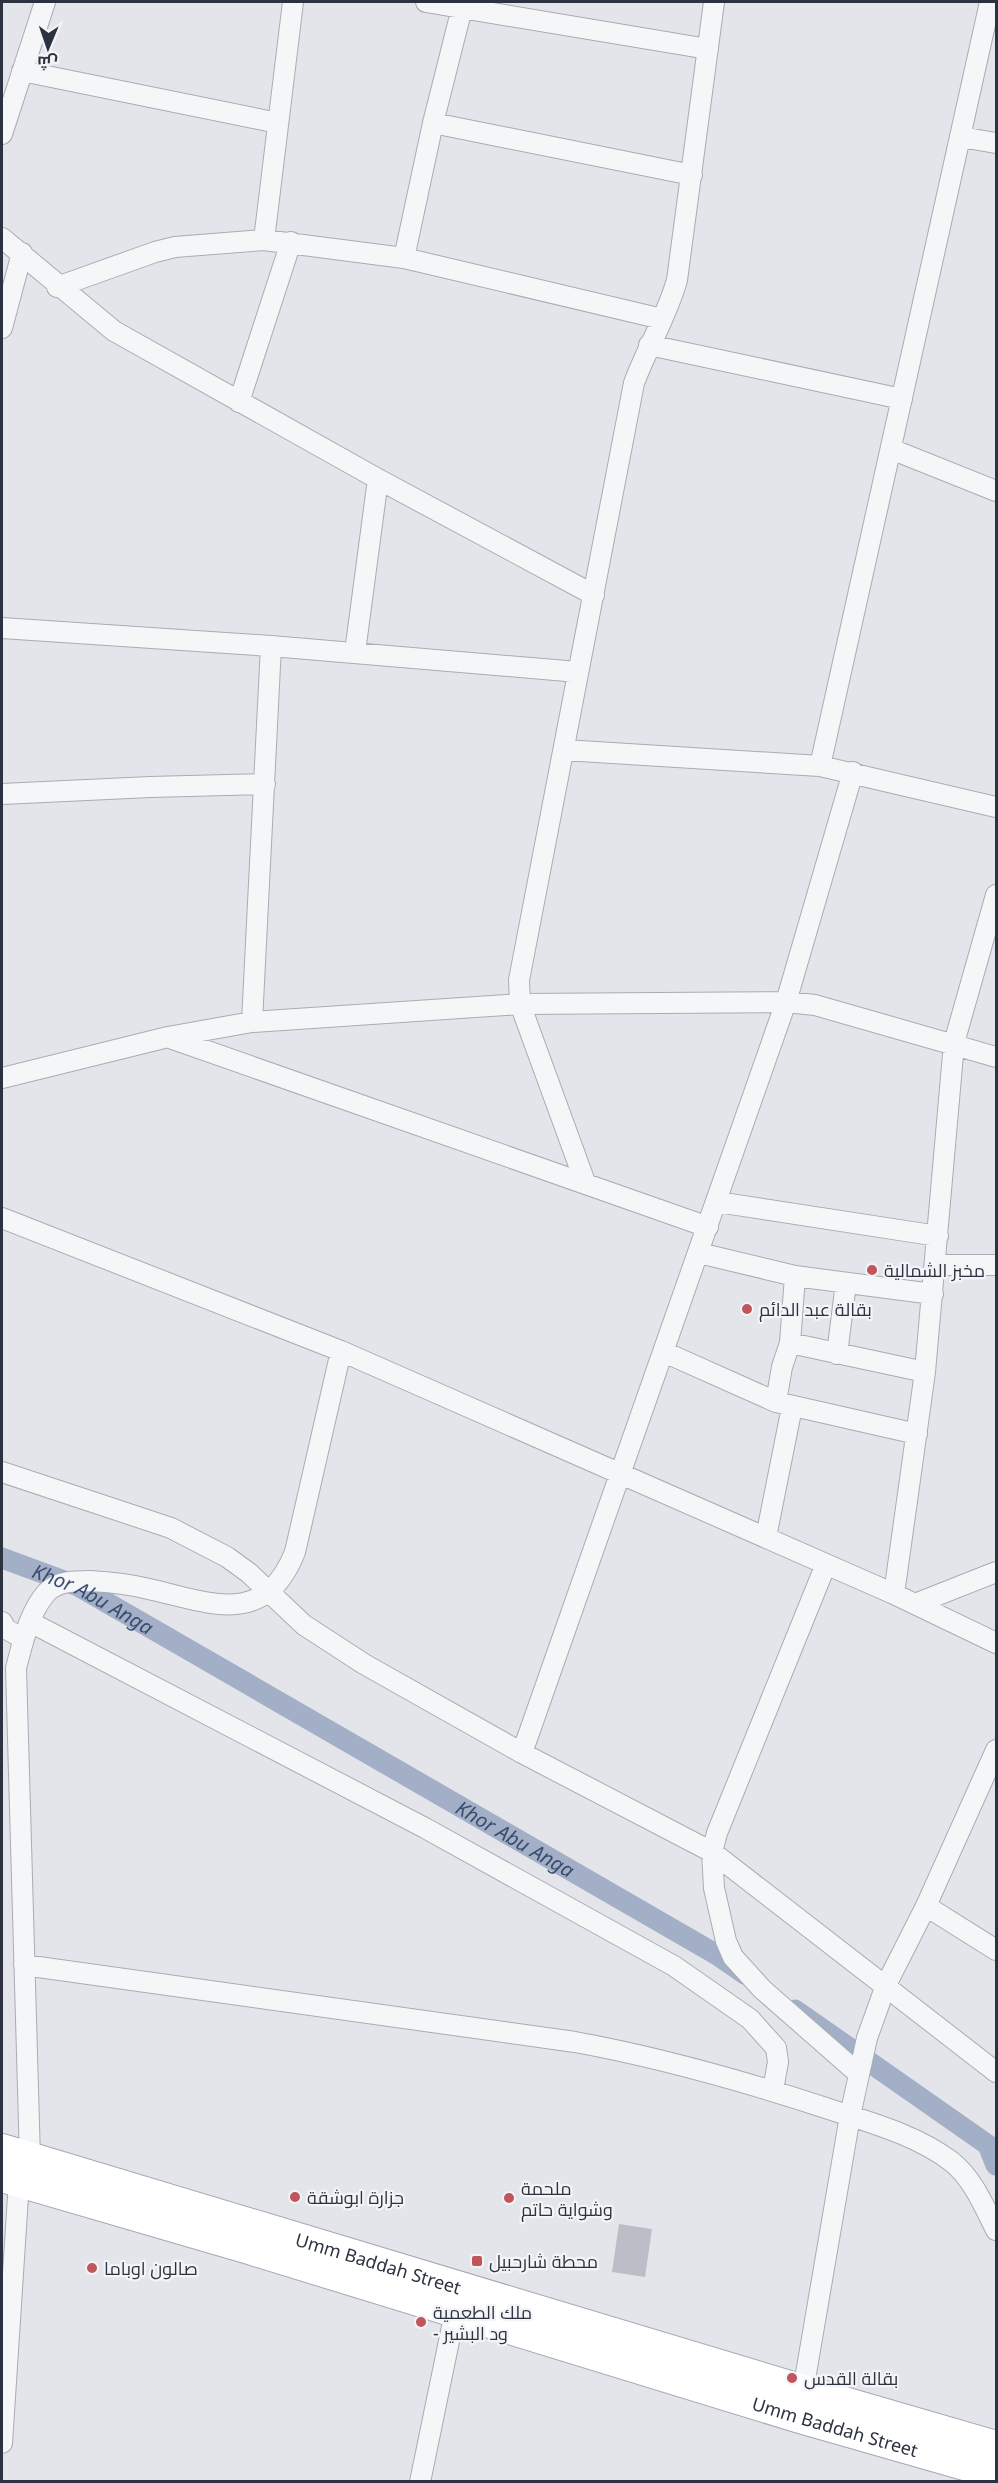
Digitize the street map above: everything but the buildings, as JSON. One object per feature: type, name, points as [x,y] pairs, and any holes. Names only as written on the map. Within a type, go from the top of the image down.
[{"type":"main road","name":"Umm Baddah Street","points":[[13,2167],[249,2248],[800,2417],[996,2473]]},
{"type":"main road","name":"Umm Baddah Street","points":[[13,2167],[369,2259],[996,2447]]},
{"type":"street","points":[[2,134],[45,2]]},
{"type":"street","points":[[264,240],[293,2]]},
{"type":"street","points":[[426,2],[708,50]]},
{"type":"street","points":[[585,1182],[520,1004],[519,980],[634,383],[670,302],[676,280],[714,2]]},
{"type":"street","points":[[820,766],[990,2]]},
{"type":"street","points":[[404,258],[433,123],[462,8]]},
{"type":"street","points":[[22,71],[278,123]]},
{"type":"street","points":[[433,123],[692,175]]},
{"type":"street","points":[[961,137],[996,143]]},
{"type":"street","points":[[2,238],[57,287],[114,332],[378,479],[594,595]]},
{"type":"street","points":[[57,287],[175,247],[264,240],[404,258],[662,318]]},
{"type":"street","points":[[239,402],[291,242]]},
{"type":"street","points":[[2,328],[22,254]]},
{"type":"street","points":[[649,345],[902,399]]},
{"type":"street","points":[[891,449],[996,491]]},
{"type":"street","points":[[355,652],[378,479]]},
{"type":"street","points":[[2,628],[355,652],[578,672]]},
{"type":"street","points":[[252,1022],[271,646]]},
{"type":"street","points":[[564,750],[820,766],[996,807]]},
{"type":"street","points":[[522,1753],[786,1002],[853,772]]},
{"type":"street","points":[[2,794],[265,784]]},
{"type":"street","points":[[894,1594],[925,1372],[954,1043],[996,894]]},
{"type":"street","points":[[2,1078],[168,1037],[252,1022],[520,1004],[786,1002],[815,1005],[996,1056]]},
{"type":"street","points":[[168,1037],[708,1227]]},
{"type":"street","points":[[717,1202],[938,1236]]},
{"type":"street","points":[[3,1224],[341,1351],[894,1594],[996,1643]]},
{"type":"street","points":[[699,1253],[795,1275],[933,1294]]},
{"type":"street","points":[[935,1265],[996,1265]]},
{"type":"street","points":[[766,1537],[784,1405],[782,1367],[790,1343],[795,1275]]},
{"type":"street","points":[[837,1354],[846,1283]]},
{"type":"street","points":[[790,1343],[925,1372]]},
{"type":"street","points":[[2,2443],[24,1965],[9,1667],[27,1631],[34,1610],[57,1584],[78,1581],[118,1582],[186,1599],[227,1606],[254,1601],[269,1592],[288,1569],[295,1552],[341,1351]]},
{"type":"street","points":[[664,1352],[784,1405],[917,1434]]},
{"type":"street","points":[[2,1472],[171,1528],[239,1565],[288,1611],[322,1638],[410,1692],[712,1852],[996,2072]]},
{"type":"street","points":[[826,1564],[717,1833],[712,1852],[714,1888],[718,1912],[733,1958],[762,1989],[859,2074]]},
{"type":"street","points":[[915,1604],[996,1572]]},
{"type":"street","points":[[2,1622],[6,1629],[27,1631],[425,1828],[674,1966],[750,2019],[776,2048],[778,2062],[773,2090]]},
{"type":"street","points":[[803,2391],[850,2116],[872,2022],[886,1985],[926,1906],[996,1750]]},
{"type":"street","points":[[926,1906],[996,1950]]},
{"type":"street","points":[[24,1965],[617,2049],[773,2090],[901,2133],[941,2154],[954,2164],[971,2183],[996,2230]]},
{"type":"street","points":[[420,2481],[455,2312]]},
{"type":"waterway","name":"Khor Abu Anga","points":[[2,1558],[78,1586],[719,1956],[745,1974]]},
{"type":"waterway","name":"Khor Abu Anga","points":[[795,2010],[988,2145],[996,2165]]},
{"type":"place","name":"مخبز الشمالية","points":[[872,1270]]},
{"type":"place","name":"بقالة عبد الدائم","points":[[747,1309]]},
{"type":"place","name":"جزارة ابوشقة","points":[[295,2197]]},
{"type":"place","name":"ملحمة وشواية حاتم","points":[[509,2198]]},
{"type":"place","name":"محطة شارحبيل","points":[[477,2261]]},
{"type":"place","name":"صالون اوباما","points":[[92,2268]]},
{"type":"place","name":"ملك الطعمية - ود البشير","points":[[421,2322]]},
{"type":"place","name":"بقالة القدس","points":[[792,2378]]}]
